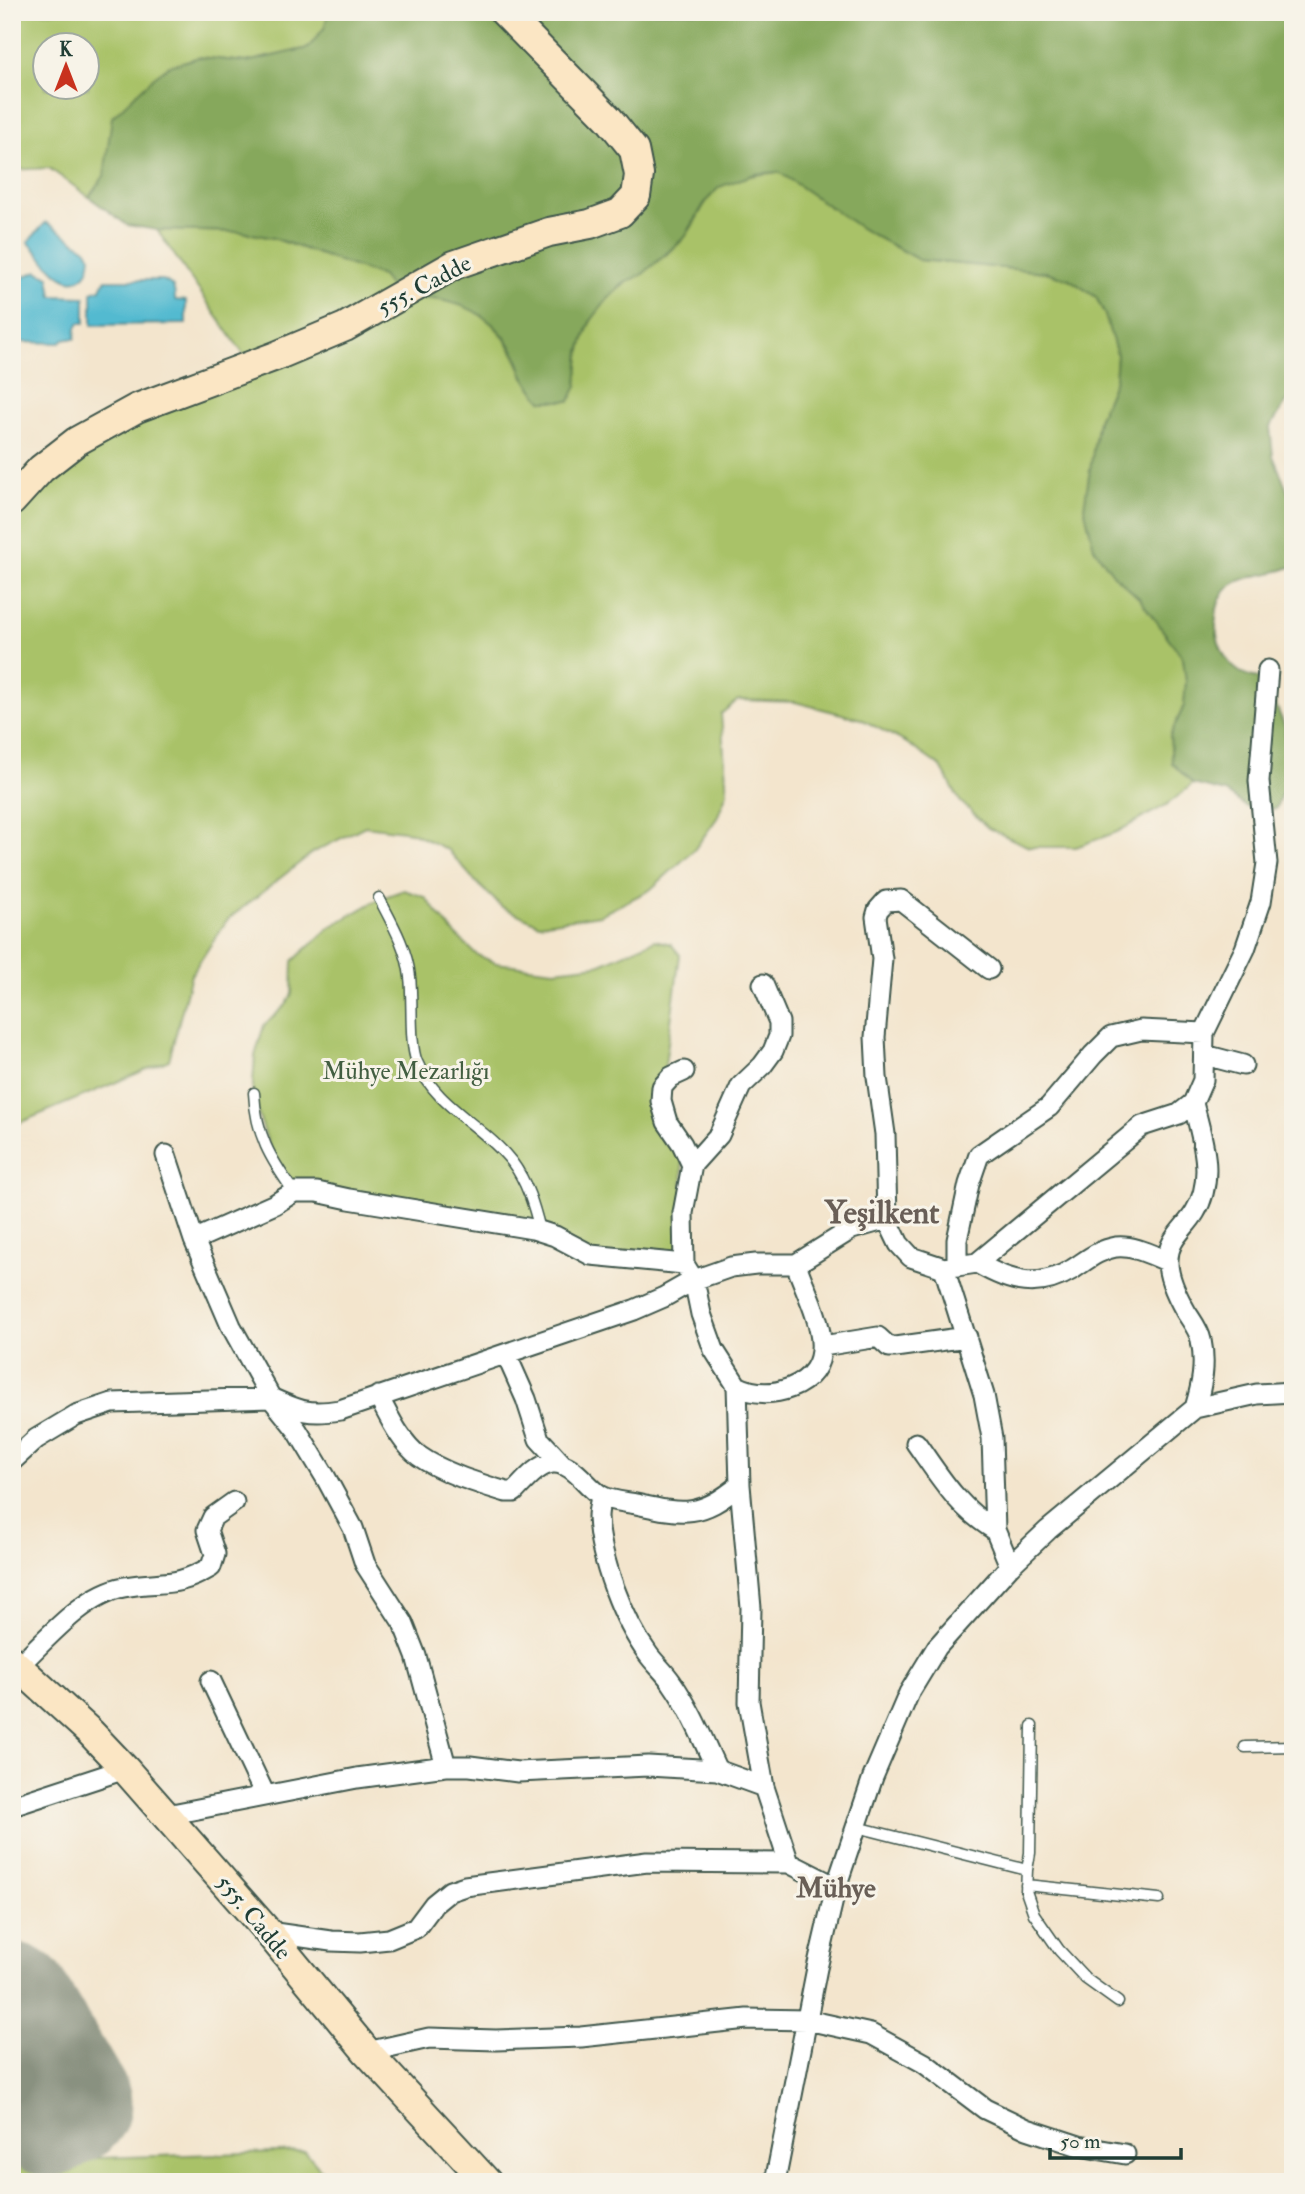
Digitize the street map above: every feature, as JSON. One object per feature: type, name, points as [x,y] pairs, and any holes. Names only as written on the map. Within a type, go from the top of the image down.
[{"type":"street","name":"555. Cadde","points":[[12,501],[41,469],[77,441],[137,408],[345,327],[454,265],[549,232],[590,224],[620,213],[636,195],[639,175],[634,150],[600,109],[504,12]]},
{"type":"street","points":[[959,1266],[1142,1126],[1179,1114],[1193,1103],[1203,1080],[1205,1033],[1245,949],[1261,902],[1267,863],[1259,781],[1268,670]]},
{"type":"street","points":[[989,969],[901,900],[886,901],[877,910],[882,978],[875,1037],[877,1077],[886,1134],[887,1219],[899,1244],[911,1257],[926,1264],[959,1266],[1014,1281],[1035,1282],[1058,1277],[1092,1255],[1117,1247],[1137,1249],[1167,1261]]},
{"type":"street","points":[[763,984],[779,1023],[779,1036],[768,1059],[741,1086],[719,1135],[692,1165],[683,1213],[689,1272],[701,1314],[714,1350],[737,1386],[740,1485],[751,1608],[749,1702],[764,1787],[789,1863]]},
{"type":"street","points":[[1010,1566],[995,1530],[992,1438],[984,1395],[967,1337],[957,1240],[969,1184],[979,1155],[1049,1107],[1111,1037],[1141,1030],[1205,1033]]},
{"type":"street","points":[[1205,1055],[1243,1065]]},
{"type":"street","points":[[684,1071],[671,1077],[662,1087],[661,1101],[667,1122],[692,1165]]},
{"type":"street","points":[[1193,1103],[1207,1163],[1203,1191],[1195,1212],[1173,1237],[1167,1261],[1184,1309],[1201,1338],[1204,1381],[1195,1408]]},
{"type":"street","points":[[166,1155],[194,1240],[231,1326],[271,1398],[297,1430],[326,1478],[353,1528],[365,1564],[403,1623],[416,1656],[446,1766]]},
{"type":"street","points":[[194,1240],[275,1204],[294,1192],[317,1192],[541,1232],[555,1236],[591,1255],[689,1272],[756,1264],[796,1264],[852,1229],[887,1219]]},
{"type":"street","points":[[737,1386],[750,1392],[787,1389],[806,1381],[818,1366],[823,1346],[818,1319],[796,1264]]},
{"type":"street","points":[[12,1461],[36,1439],[76,1415],[112,1404],[271,1398],[295,1409],[316,1414],[340,1410],[634,1310],[664,1297],[689,1272]]},
{"type":"street","points":[[823,1346],[878,1337],[889,1347],[895,1347],[967,1337]]},
{"type":"street","points":[[506,1354],[526,1399],[539,1439],[562,1465],[601,1496],[666,1511],[696,1512],[718,1503],[740,1485]]},
{"type":"street","points":[[775,2182],[836,1886],[873,1777],[909,1693],[937,1647],[1010,1566],[1048,1530],[1195,1408],[1257,1394],[1293,1392]]},
{"type":"street","points":[[378,1396],[402,1438],[418,1455],[439,1467],[484,1485],[514,1492],[538,1469],[551,1463],[562,1465]]},
{"type":"street","points":[[916,1443],[952,1493],[975,1518],[995,1530]]},
{"type":"street","points":[[601,1496],[598,1515],[601,1541],[632,1629],[648,1655],[672,1681],[716,1770]]},
{"type":"street","points":[[15,1664],[94,1597],[123,1587],[169,1584],[193,1578],[211,1567],[215,1554],[207,1530],[213,1517],[234,1502]]},
{"type":"street","name":"555. Cadde","points":[[15,1664],[90,1732],[167,1815],[367,2052],[487,2182]]},
{"type":"street","points":[[211,1681],[265,1795]]},
{"type":"street","points":[[167,1815],[357,1778],[446,1766],[518,1772],[648,1766],[716,1770],[764,1787]]},
{"type":"street","points":[[12,1806],[125,1769]]},
{"type":"street","points":[[268,1933],[360,1942],[389,1939],[416,1928],[434,1904],[450,1891],[465,1886],[647,1862],[789,1863],[836,1886]]},
{"type":"street","points":[[367,2052],[429,2038],[496,2040],[581,2037],[747,2019],[807,2020],[871,2034],[923,2063],[985,2109],[1027,2129],[1079,2146],[1125,2154]]},
{"type":"lane","points":[[379,898],[400,936],[410,976],[416,1060],[438,1096],[483,1133],[511,1162],[528,1188],[541,1232]]},
{"type":"lane","points":[[254,1093],[257,1121],[265,1148],[294,1192]]},
{"type":"lane","points":[[1031,1727],[1030,1853],[1026,1885],[1034,1914],[1059,1950],[1086,1979],[1118,2001]]},
{"type":"lane","points":[[1245,1747],[1293,1746]]},
{"type":"lane","points":[[857,1828],[1027,1870]]},
{"type":"lane","points":[[1026,1885],[1159,1899]]},
{"type":"green space","points":[[12,12],[329,12],[324,28],[308,48],[246,62],[199,57],[89,197],[49,168],[12,170]]},
{"type":"green space","points":[[329,12],[1283,12],[1293,29],[1292,394],[1270,427],[1273,456],[1293,504],[1293,566],[1241,580],[1227,589],[1217,610],[1216,622],[1217,635],[1227,659],[1234,668],[1244,674],[1265,679],[1285,727],[1284,786],[1276,809],[1247,807],[1225,792],[1193,784],[1172,763],[1170,736],[1184,706],[1186,682],[1183,658],[1139,598],[1114,575],[1094,548],[1084,507],[1098,420],[1115,380],[1117,355],[1105,315],[1096,297],[1069,279],[1046,272],[919,260],[862,229],[779,172],[755,174],[719,187],[704,204],[685,237],[643,274],[623,284],[608,299],[590,322],[580,351],[577,386],[570,401],[542,401],[531,388],[505,337],[493,324],[466,307],[434,299],[398,297],[382,276],[273,238],[242,232],[157,230],[127,225],[89,197],[104,176],[112,117],[154,77],[169,66],[199,57],[246,62],[308,48],[324,28]]},
{"type":"green space","points":[[779,172],[862,229],[919,260],[1046,272],[1069,279],[1096,297],[1105,315],[1117,355],[1115,380],[1098,420],[1114,575],[1139,598],[1183,658],[1186,682],[1184,706],[1170,736],[1173,764],[1193,784],[1168,804],[1117,832],[1076,847],[1029,847],[988,828],[960,801],[941,767],[905,742],[861,719],[795,702],[738,700],[721,714],[727,792],[717,818],[694,850],[650,890],[600,915],[539,924],[502,907],[448,850],[411,832],[365,826],[312,853],[227,920],[191,975],[169,1060],[12,1126],[12,501],[41,469],[251,365],[157,230],[242,232],[273,238],[382,276],[398,297],[443,300],[461,305],[491,323],[504,337],[524,377],[577,386],[584,338],[598,309],[609,297],[674,249],[717,189],[738,179]]},
{"type":"green space","name":"Mühye Mezarlığı","points":[[404,890],[425,897],[454,933],[477,955],[496,963],[554,970],[598,965],[655,940],[671,944],[680,955],[662,1087],[682,1144],[684,1264],[591,1255],[555,1236],[281,1180],[252,1096],[255,1056],[264,1025],[286,1005],[292,994],[293,961],[330,927],[379,899]]},
{"type":"green space","points":[[305,2151],[332,2182],[12,2182],[12,2161]]},
{"type":"water","points":[[46,222],[86,249],[91,256],[85,275],[79,279],[65,279],[58,274],[28,242]]},
{"type":"water","points":[[37,271],[49,277],[52,296],[85,297],[85,323],[79,323],[75,339],[64,339],[60,343],[19,342],[19,283],[23,277]]},
{"type":"water","points":[[105,280],[167,282],[173,288],[175,300],[186,301],[186,324],[92,325],[92,292],[101,289]]},
{"type":"runway","points":[[12,2002],[72,2104],[50,2117],[12,2053]]},
{"type":"district","name":"Yeşilkent","points":[[882,1212]]},
{"type":"district","name":"Mühye","points":[[836,1887]]}]
